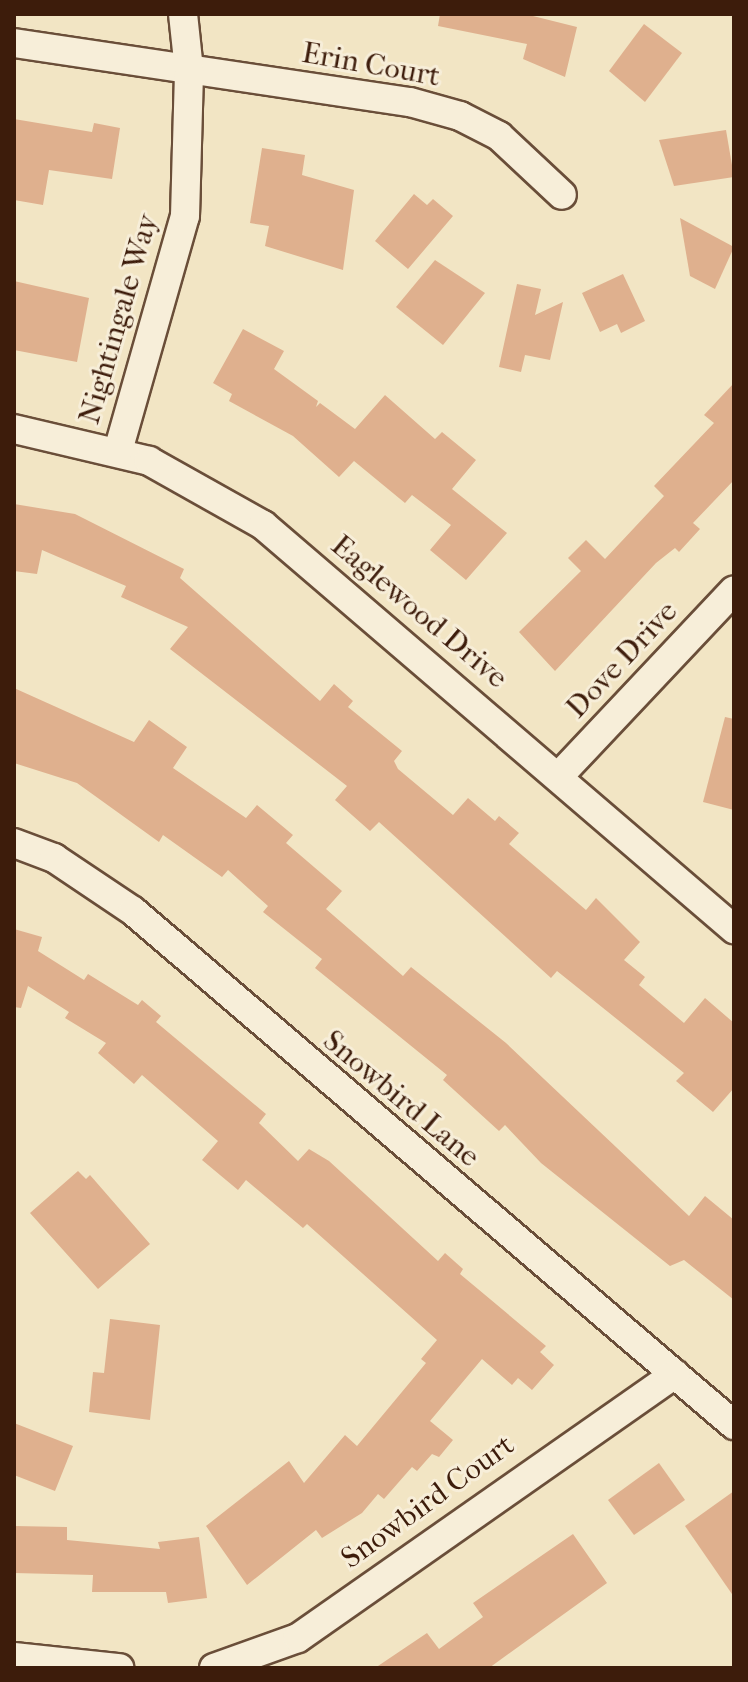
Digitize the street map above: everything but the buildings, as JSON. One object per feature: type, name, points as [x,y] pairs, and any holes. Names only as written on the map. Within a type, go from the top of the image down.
[{"type":"street","name":"Nightingale Way","points":[[118,451],[173,274],[185,216],[189,70],[183,14]]},
{"type":"street","name":"Erin Court","points":[[14,43],[410,102],[460,116],[510,145],[562,195]]},
{"type":"street","name":"Eaglewood Drive","points":[[14,429],[118,451],[214,492],[263,525],[734,929]]},
{"type":"street","name":"Dove Drive","points":[[559,776],[734,590]]},
{"type":"street","name":"Snowbird Lane","points":[[14,843],[54,858],[133,911],[734,1425]]},
{"type":"street","name":"Snowbird Court","points":[[214,1668],[298,1638],[533,1467],[675,1374]]},
{"type":"street","points":[[14,1657],[119,1668]]}]
